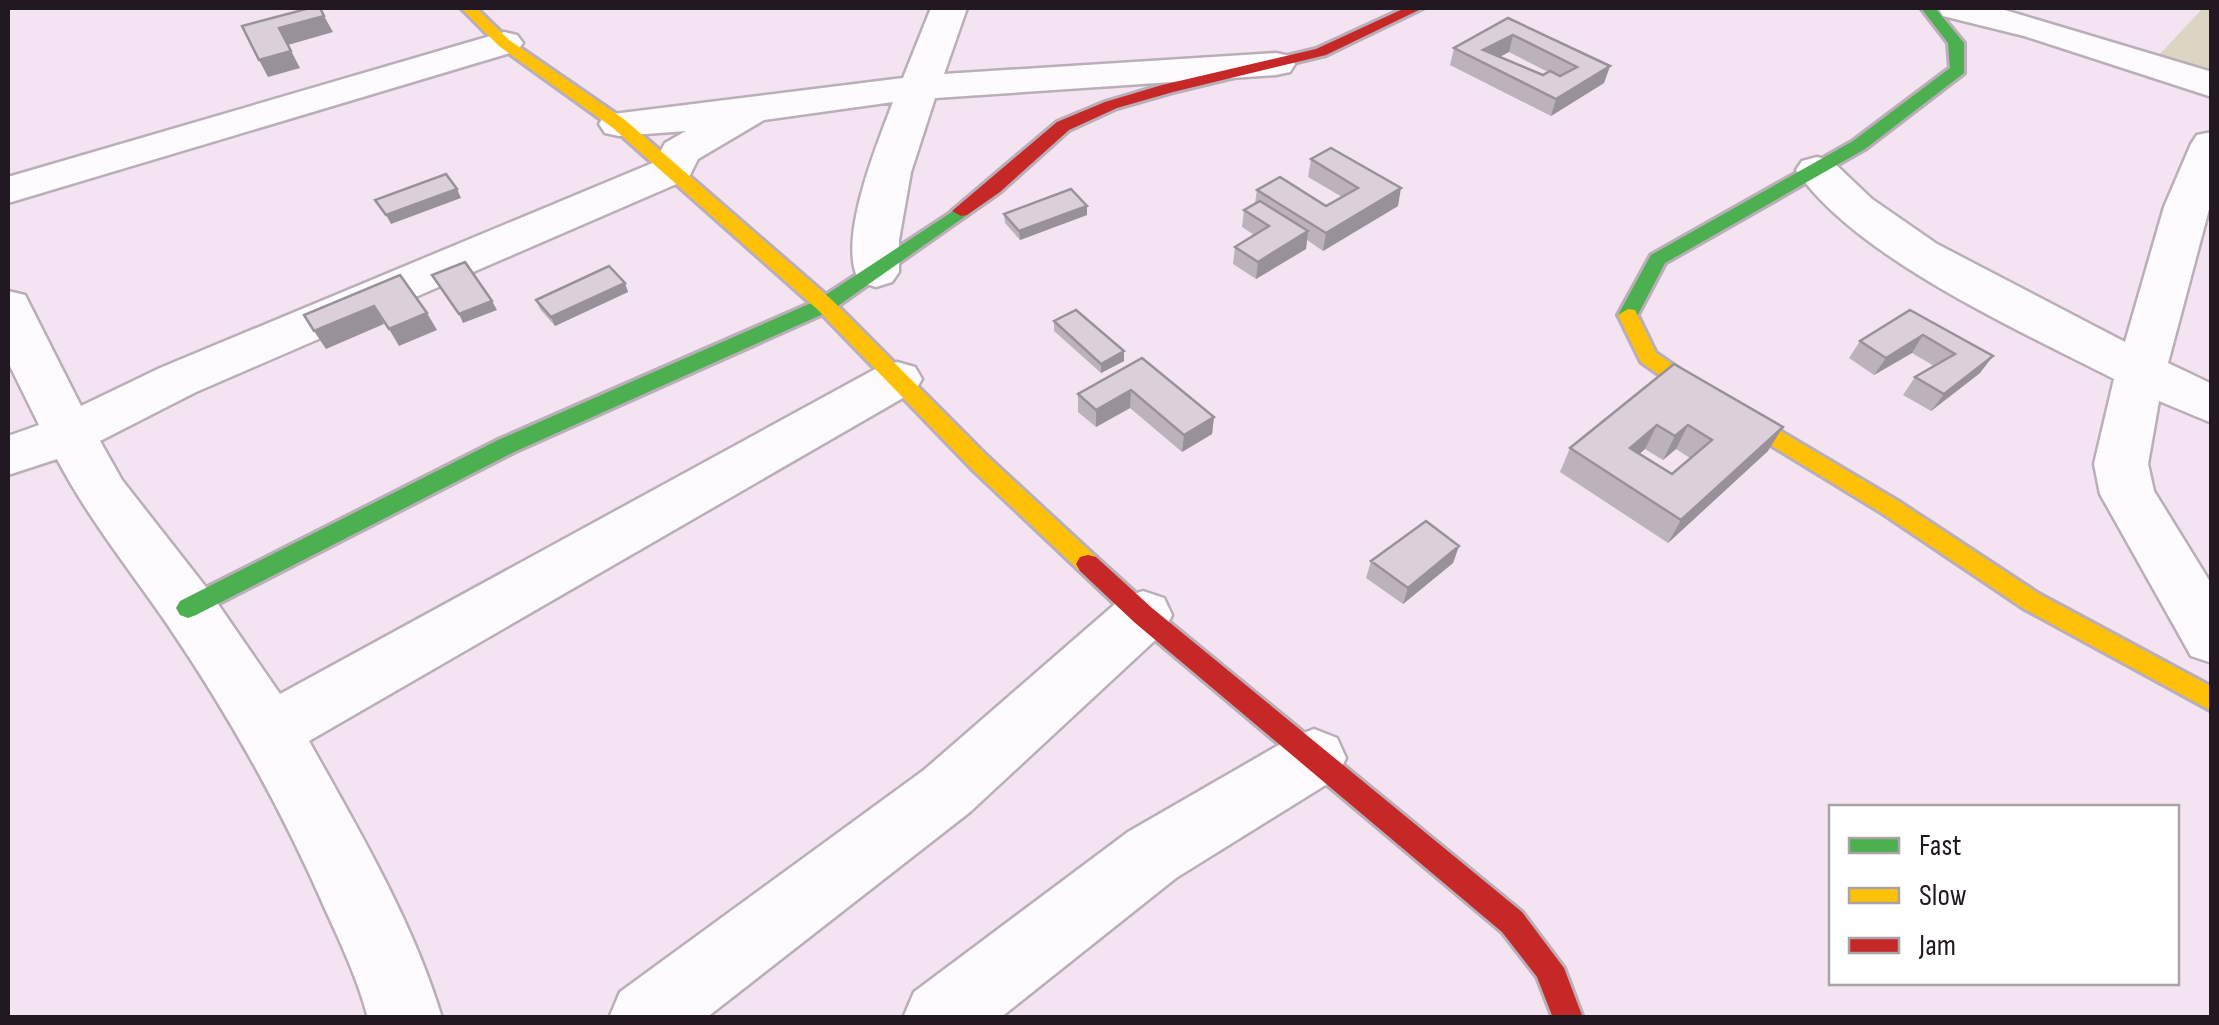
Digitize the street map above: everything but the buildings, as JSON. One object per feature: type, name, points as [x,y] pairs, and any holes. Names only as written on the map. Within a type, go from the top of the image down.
[{"type":"street","points":[[468,8],[504,44],[620,124],[825,305],[980,462],[1143,616],[1512,922],[1540,950],[1564,989],[1568,1018]]},
{"type":"street","points":[[876,272],[874,244],[881,206],[948,8]]},
{"type":"street","points":[[188,608],[506,446],[825,305],[994,188],[1062,126],[1111,105],[1168,88],[1321,52],[1416,8]]},
{"type":"street","points":[[1928,8],[1956,43],[1958,70]]},
{"type":"street","points":[[1956,8],[2036,28],[2212,85]]},
{"type":"street","points":[[2036,28],[1958,70],[1871,136],[1817,170],[1658,258],[1628,315],[1648,357],[1694,390],[1890,507],[2031,601],[2212,700]]},
{"type":"street","points":[[8,190],[504,44]]},
{"type":"street","points":[[620,124],[684,122],[853,95],[1042,75],[1276,64]]},
{"type":"street","points":[[8,456],[69,434],[178,380],[672,170],[680,152],[750,112]]},
{"type":"street","points":[[2212,144],[2186,207],[2140,371],[2122,464],[2127,494],[2212,638]]},
{"type":"street","points":[[1817,170],[1844,200],[1889,236],[2083,344],[2212,404]]},
{"type":"street","points":[[8,306],[103,495],[188,608],[270,731],[330,843],[396,986],[406,1018]]},
{"type":"street","points":[[270,731],[897,379]]},
{"type":"street","points":[[646,1018],[947,791],[1143,616]]},
{"type":"street","points":[[940,1018],[1152,855],[1314,758]]},
{"type":"shaded area","points":[[2203,8],[2211,8],[2211,78],[2159,55]]},
{"type":"traffic: fast","points":[[1628,315],[1658,259],[1859,145],[1958,70],[1956,43],[1928,8]]},
{"type":"traffic: fast","points":[[188,608],[506,446],[825,305],[961,211]]},
{"type":"traffic: slow","points":[[468,8],[504,43],[619,124],[825,305],[980,463],[1088,564]]},
{"type":"traffic: slow","points":[[1628,315],[1648,357],[1694,389],[1890,507],[2031,601],[2212,700]]},
{"type":"traffic: jam","points":[[961,211],[994,188],[1063,126],[1111,105],[1168,88],[1321,52],[1416,8]]},
{"type":"traffic: jam","points":[[1088,564],[1143,615],[1512,922],[1547,966],[1568,1018]]}]
